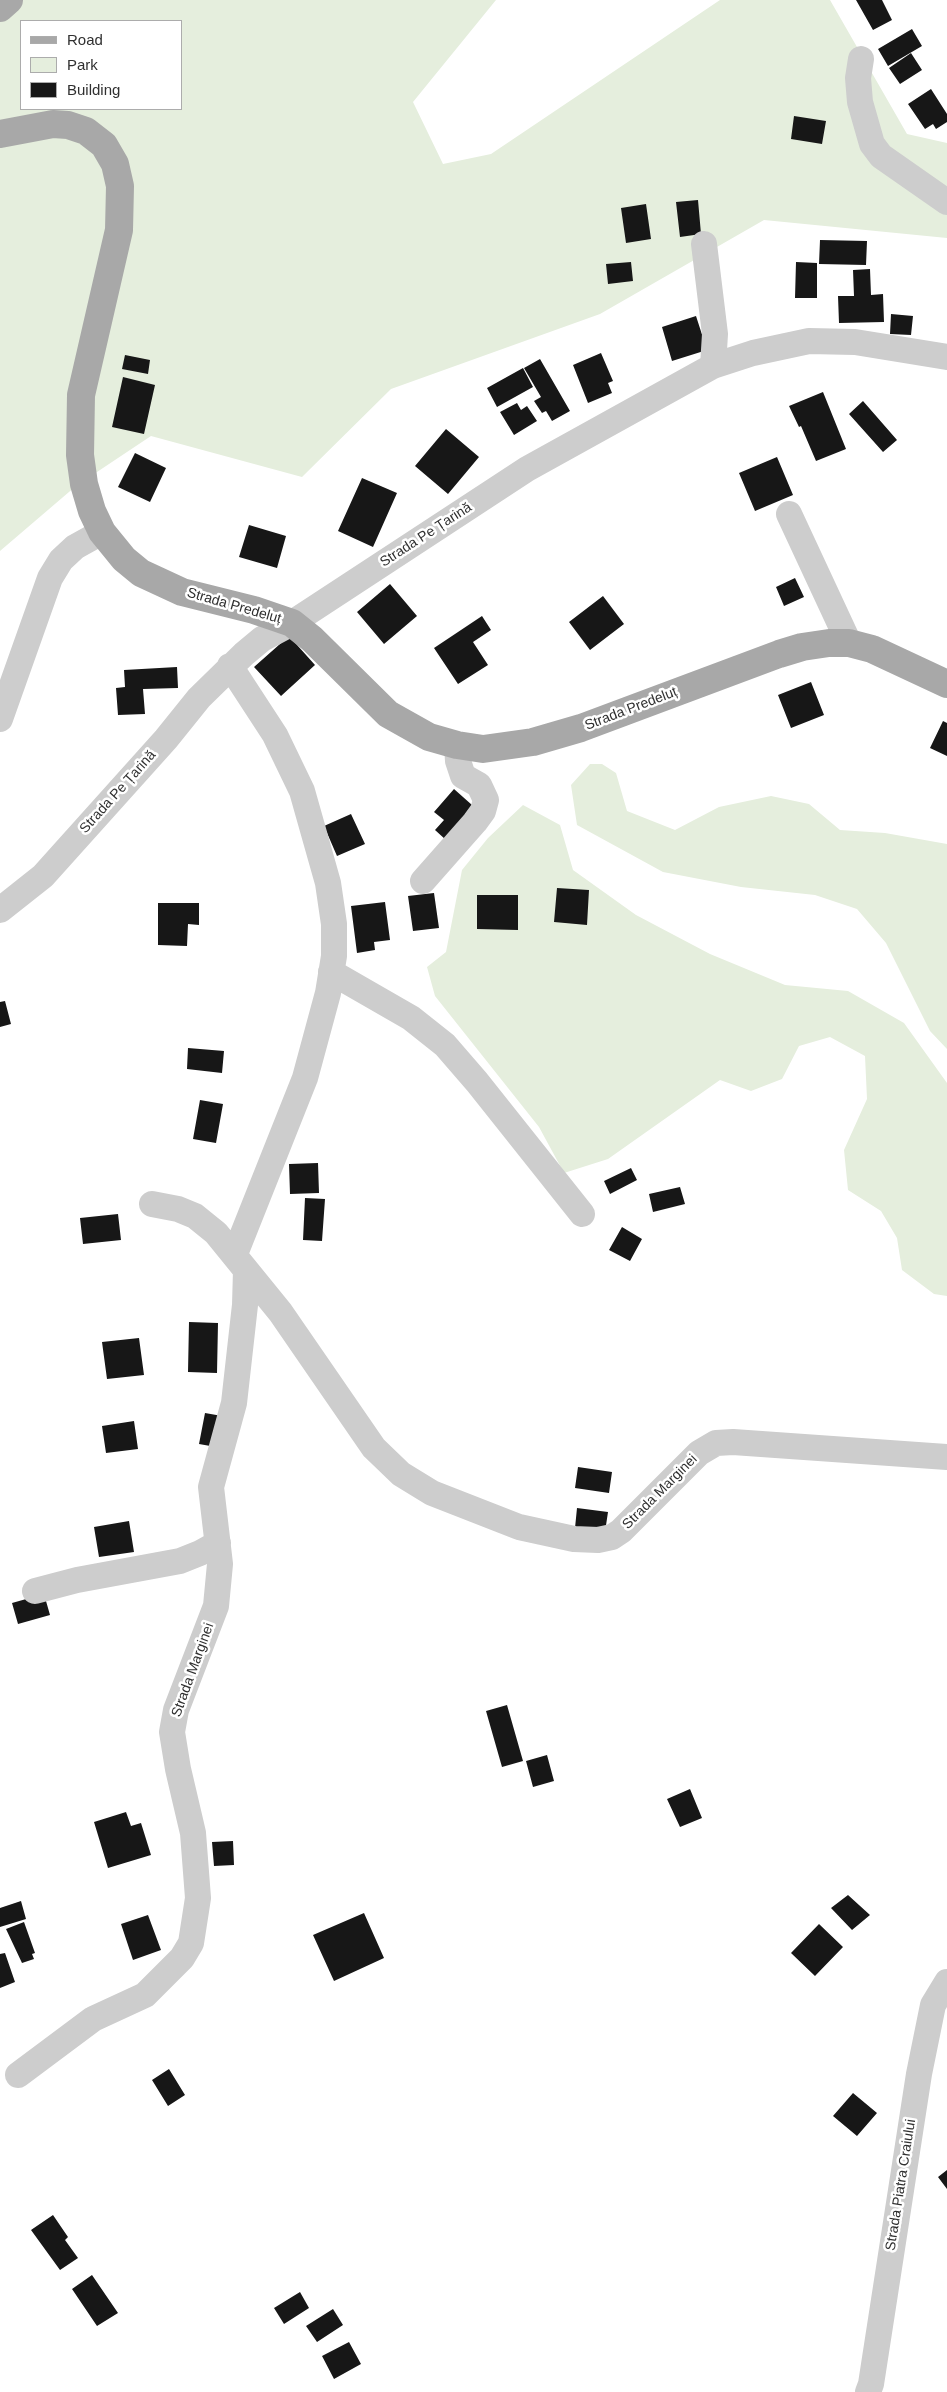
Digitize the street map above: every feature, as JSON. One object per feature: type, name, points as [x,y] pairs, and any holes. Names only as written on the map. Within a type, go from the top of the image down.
[{"type":"main road","points":[[0,8],[10,0]]},
{"type":"main road","name":"Strada Predeluț","points":[[0,134],[45,125],[68,125],[86,131],[104,145],[115,164],[120,186],[119,230],[87,365],[79,426],[84,484],[92,511],[102,532],[124,559],[141,573],[182,592],[254,610],[292,623],[307,634],[388,714],[429,737],[457,745],[483,749],[534,742],[581,728],[779,654],[802,647],[829,643],[849,644],[872,649],[902,661],[947,684]]},
{"type":"street","points":[[861,59],[858,78],[860,102],[872,144],[881,156],[947,202]]},
{"type":"street","points":[[704,244],[715,334],[713,366]]},
{"type":"street","name":"Strada Pe Țarină","points":[[0,910],[43,876],[166,739],[199,698],[230,666],[262,640],[292,623],[527,469],[713,366],[786,345],[809,341],[855,342],[947,357]]},
{"type":"street","points":[[790,514],[849,644]]},
{"type":"street","points":[[0,719],[50,578],[60,560],[75,547],[102,532]]},
{"type":"street","points":[[230,666],[275,735],[302,791],[329,891],[334,924],[332,972],[305,1078],[241,1262]]},
{"type":"street","points":[[423,880],[475,822],[483,811],[486,800],[478,785],[463,776],[458,761],[457,745]]},
{"type":"street","points":[[332,972],[411,1018],[444,1046],[477,1082],[582,1214]]},
{"type":"street","name":"Strada Marginei","points":[[152,1204],[178,1208],[196,1216],[216,1233],[281,1313],[374,1448],[401,1474],[432,1493],[519,1527],[574,1539],[598,1540],[612,1537],[622,1531],[699,1453],[716,1443],[733,1442],[947,1457]]},
{"type":"street","name":"Strada Marginei","points":[[18,2075],[93,2019],[144,1995],[182,1958],[191,1943],[198,1898],[193,1833],[178,1769],[172,1732],[176,1710],[216,1606],[220,1564],[211,1487],[234,1402],[244,1314],[241,1262]]},
{"type":"street","points":[[35,1591],[77,1580],[180,1560],[200,1554],[218,1543]]},
{"type":"street","name":"Strada Piatra Craiului","points":[[868,2392],[871,2384],[919,2074],[933,2005],[947,1982]]},
{"type":"green space","points":[[0,0],[496,0],[413,102],[443,164],[491,154],[720,0],[830,0],[907,134],[947,143],[947,238],[764,220],[600,314],[391,389],[302,477],[151,436],[76,486],[0,551]]},
{"type":"green space","points":[[590,764],[602,764],[616,773],[627,811],[675,830],[719,807],[771,796],[809,804],[840,830],[885,833],[947,844],[947,1049],[930,1031],[886,943],[857,909],[815,895],[741,887],[663,872],[577,825],[571,785]]},
{"type":"green space","points":[[523,805],[560,825],[573,870],[636,915],[710,954],[785,985],[848,991],[904,1023],[947,1083],[947,1296],[934,1294],[902,1270],[897,1238],[881,1211],[848,1190],[844,1150],[867,1099],[865,1056],[830,1037],[799,1046],[782,1079],[751,1091],[720,1080],[608,1159],[564,1173],[539,1127],[435,996],[427,967],[446,952],[462,870],[488,838]]},
{"type":"building","points":[[856,0],[882,0],[892,20],[873,30]]},
{"type":"building","points":[[912,29],[922,46],[888,66],[878,49]]},
{"type":"building","points":[[911,53],[922,70],[900,84],[889,68]]},
{"type":"building","points":[[931,89],[947,114],[947,122],[936,129],[933,124],[925,129],[908,104]]},
{"type":"building","points":[[794,116],[826,121],[822,144],[791,139]]},
{"type":"building","points":[[698,200],[701,234],[680,237],[676,202]]},
{"type":"building","points":[[646,204],[651,239],[626,243],[621,208]]},
{"type":"building","points":[[820,240],[867,241],[866,265],[819,264]]},
{"type":"building","points":[[631,262],[633,281],[608,284],[606,264]]},
{"type":"building","points":[[796,262],[817,263],[817,298],[795,298]]},
{"type":"building","points":[[870,269],[871,295],[883,294],[884,322],[839,323],[838,296],[854,296],[853,270]]},
{"type":"building","points":[[891,314],[913,316],[911,335],[890,334]]},
{"type":"building","points":[[696,316],[707,350],[672,361],[662,327]]},
{"type":"building","points":[[601,353],[613,381],[608,383],[612,393],[588,403],[573,365]]},
{"type":"building","points":[[125,355],[150,360],[148,374],[122,369]]},
{"type":"building","points":[[540,359],[570,411],[552,421],[546,411],[542,413],[534,401],[541,397],[524,368]]},
{"type":"building","points":[[523,368],[533,387],[497,407],[487,388]]},
{"type":"building","points":[[123,377],[155,385],[144,434],[112,427]]},
{"type":"building","points":[[823,392],[846,449],[816,461],[801,426],[799,427],[789,406]]},
{"type":"building","points":[[863,401],[897,440],[883,452],[849,414]]},
{"type":"building","points":[[517,403],[521,410],[527,406],[537,421],[514,435],[500,412]]},
{"type":"building","points":[[446,429],[479,457],[448,494],[415,466]]},
{"type":"building","points":[[135,453],[166,468],[150,502],[118,487]]},
{"type":"building","points":[[777,457],[793,495],[755,511],[739,473]]},
{"type":"building","points":[[362,478],[397,493],[373,547],[338,531]]},
{"type":"building","points":[[249,525],[286,536],[277,568],[239,557]]},
{"type":"building","points":[[795,578],[804,597],[784,606],[776,587]]},
{"type":"building","points":[[390,584],[417,616],[384,644],[357,612]]},
{"type":"building","points":[[603,596],[624,624],[590,650],[569,622]]},
{"type":"building","points":[[482,616],[491,630],[473,642],[488,665],[458,684],[434,648]]},
{"type":"building","points":[[289,636],[315,665],[281,696],[254,667]]},
{"type":"building","points":[[177,667],[178,688],[143,689],[145,714],[118,715],[116,688],[125,687],[124,670]]},
{"type":"building","points":[[811,682],[824,715],[791,728],[778,695]]},
{"type":"building","points":[[943,721],[947,723],[947,756],[930,748]]},
{"type":"building","points":[[454,789],[472,805],[446,840],[435,830],[444,820],[434,812]]},
{"type":"building","points":[[351,814],[365,844],[337,856],[324,826]]},
{"type":"building","points":[[557,888],[589,890],[587,925],[554,922]]},
{"type":"building","points":[[434,893],[439,928],[413,931],[408,896]]},
{"type":"building","points":[[477,895],[518,895],[518,930],[477,929]]},
{"type":"building","points":[[385,902],[390,940],[374,942],[375,950],[357,953],[351,906]]},
{"type":"building","points":[[158,903],[199,903],[199,925],[188,924],[187,946],[158,945]]},
{"type":"building","points":[[5,1001],[11,1024],[0,1027],[0,1002]]},
{"type":"building","points":[[188,1048],[224,1051],[222,1073],[187,1069]]},
{"type":"building","points":[[200,1100],[223,1104],[216,1143],[193,1139]]},
{"type":"building","points":[[318,1163],[319,1193],[290,1194],[289,1164]]},
{"type":"building","points":[[631,1168],[637,1180],[610,1194],[604,1181]]},
{"type":"building","points":[[680,1187],[685,1204],[653,1212],[649,1194]]},
{"type":"building","points":[[305,1198],[325,1199],[322,1241],[303,1240]]},
{"type":"building","points":[[118,1214],[121,1240],[83,1244],[80,1218]]},
{"type":"building","points":[[622,1227],[642,1239],[630,1261],[609,1250]]},
{"type":"building","points":[[189,1322],[218,1323],[217,1373],[188,1372]]},
{"type":"building","points":[[139,1338],[144,1375],[107,1379],[102,1342]]},
{"type":"building","points":[[205,1413],[222,1416],[216,1447],[199,1444]]},
{"type":"building","points":[[134,1421],[138,1449],[106,1453],[102,1426]]},
{"type":"building","points":[[578,1467],[612,1472],[609,1493],[575,1488]]},
{"type":"building","points":[[577,1508],[608,1512],[605,1532],[575,1528]]},
{"type":"building","points":[[129,1521],[134,1552],[99,1557],[94,1527]]},
{"type":"building","points":[[44,1594],[50,1615],[18,1624],[12,1603]]},
{"type":"building","points":[[507,1705],[523,1761],[502,1767],[486,1711]]},
{"type":"building","points":[[547,1755],[554,1781],[533,1787],[526,1761]]},
{"type":"building","points":[[690,1789],[702,1818],[680,1827],[667,1799]]},
{"type":"building","points":[[126,1812],[131,1826],[141,1823],[151,1855],[108,1868],[94,1822]]},
{"type":"building","points":[[233,1841],[234,1865],[214,1866],[212,1842]]},
{"type":"building","points":[[848,1895],[870,1915],[852,1930],[831,1908]]},
{"type":"building","points":[[21,1901],[26,1919],[0,1927],[0,1908]]},
{"type":"building","points":[[364,1913],[384,1958],[334,1981],[313,1935]]},
{"type":"building","points":[[148,1915],[161,1950],[133,1960],[121,1924]]},
{"type":"building","points":[[24,1922],[35,1953],[32,1954],[34,1959],[22,1963],[6,1929]]},
{"type":"building","points":[[819,1924],[843,1947],[815,1976],[791,1953]]},
{"type":"building","points":[[5,1953],[15,1982],[0,1988],[0,1954]]},
{"type":"building","points":[[169,2069],[185,2095],[168,2106],[152,2080]]},
{"type":"building","points":[[853,2093],[877,2113],[857,2136],[833,2116]]},
{"type":"building","points":[[947,2170],[947,2189],[938,2177]]},
{"type":"building","points":[[53,2215],[68,2237],[65,2240],[78,2258],[60,2270],[31,2230]]},
{"type":"building","points":[[92,2275],[118,2313],[97,2326],[72,2289]]},
{"type":"building","points":[[300,2292],[309,2308],[284,2324],[274,2308]]},
{"type":"building","points":[[333,2309],[343,2325],[317,2342],[306,2326]]},
{"type":"building","points":[[349,2342],[361,2364],[334,2379],[322,2356]]}]
